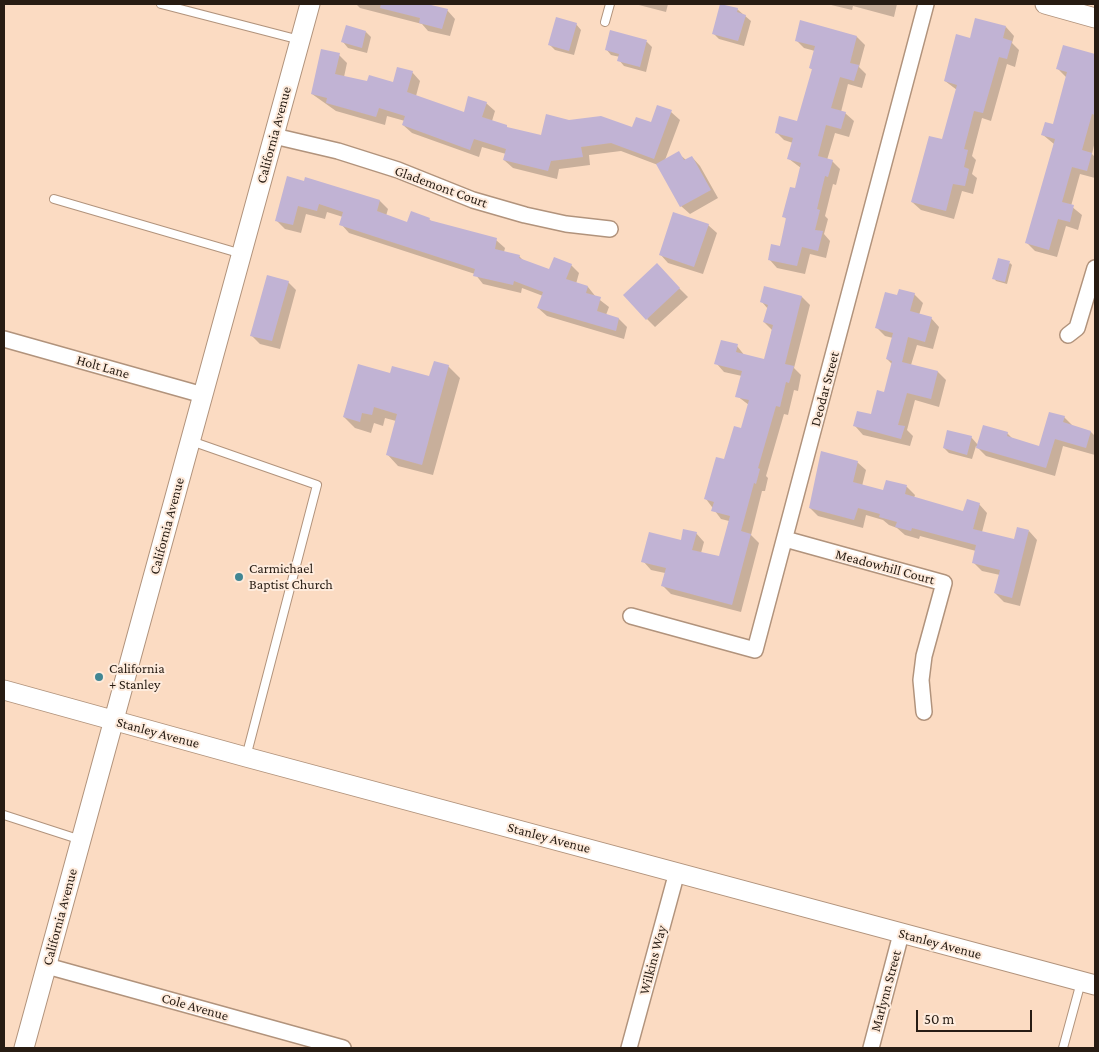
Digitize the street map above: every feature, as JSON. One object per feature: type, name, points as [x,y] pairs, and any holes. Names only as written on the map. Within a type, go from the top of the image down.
[{"type":"street","name":"California Avenue","points":[[24,1048],[310,4]]},
{"type":"street","name":"Deodar Street","points":[[631,616],[755,650],[926,4]]},
{"type":"street","points":[[1044,4],[1095,18]]},
{"type":"street","name":"Glademont Court","points":[[274,136],[346,154],[398,170],[473,200],[525,215],[566,224],[610,229]]},
{"type":"street","points":[[1068,335],[1077,328],[1095,268]]},
{"type":"street","name":"Holt Lane","points":[[4,339],[203,395]]},
{"type":"street","name":"Meadowhill Court","points":[[785,539],[944,583],[924,656],[921,680],[924,712]]},
{"type":"street","name":"Stanley Avenue","points":[[4,690],[246,757],[1088,983]]},
{"type":"street","name":"Wilkins Way","points":[[629,1048],[677,872]]},
{"type":"street","name":"Marlynn Street","points":[[871,1048],[901,934]]},
{"type":"street","name":"Cole Avenue","points":[[47,966],[343,1048]]},
{"type":"lane","points":[[162,4],[300,40]]},
{"type":"lane","points":[[605,22],[610,4]]},
{"type":"lane","points":[[54,199],[242,254]]},
{"type":"lane","points":[[190,441],[317,485],[246,757]]},
{"type":"lane","points":[[4,815],[81,840]]},
{"type":"lane","points":[[1063,1048],[1088,983]]},
{"type":"building","points":[[381,4],[427,4],[448,9],[442,29],[419,23],[420,18],[380,8]]},
{"type":"building","points":[[720,4],[738,8],[737,12],[746,15],[738,41],[712,34]]},
{"type":"building","points":[[556,17],[577,23],[569,51],[548,45]]},
{"type":"building","points":[[975,18],[1006,26],[1003,38],[1012,41],[1007,59],[999,57],[983,113],[974,111],[964,149],[968,150],[964,167],[969,169],[965,186],[953,184],[946,211],[911,202],[929,136],[942,139],[957,85],[944,81],[956,34],[970,38]]},
{"type":"building","points":[[800,20],[857,36],[850,63],[859,65],[854,81],[840,77],[831,108],[846,112],[841,129],[826,125],[818,156],[833,160],[828,177],[825,176],[817,209],[820,210],[815,230],[823,231],[818,251],[802,247],[797,266],[768,260],[771,244],[780,246],[786,218],[782,217],[790,187],[795,188],[801,163],[787,159],[793,138],[775,133],[779,116],[797,121],[812,69],[809,68],[815,46],[795,41]]},
{"type":"building","points":[[346,25],[366,31],[362,48],[341,42]]},
{"type":"building","points":[[610,30],[647,40],[640,67],[617,61],[619,54],[605,50]]},
{"type":"building","points":[[1063,45],[1095,54],[1095,115],[1092,114],[1082,150],[1092,153],[1087,171],[1072,167],[1062,202],[1074,205],[1070,222],[1058,219],[1049,250],[1025,243],[1055,139],[1041,135],[1045,122],[1053,124],[1067,72],[1056,69]]},
{"type":"building","points":[[321,49],[340,53],[335,74],[367,81],[369,75],[393,82],[397,67],[413,71],[407,92],[464,112],[468,96],[487,102],[482,117],[507,125],[507,127],[541,135],[546,114],[569,120],[601,116],[632,127],[636,117],[651,122],[657,105],[672,110],[654,159],[611,143],[581,147],[583,157],[551,161],[548,171],[503,160],[506,149],[474,139],[470,150],[402,125],[405,116],[379,108],[376,117],[326,103],[327,98],[311,94]]},
{"type":"building","points":[[679,151],[684,160],[692,156],[711,190],[680,207],[656,164]]},
{"type":"building","points":[[287,176],[304,181],[305,177],[380,200],[377,211],[407,222],[411,211],[430,218],[429,220],[497,238],[495,249],[520,255],[519,258],[549,269],[554,257],[572,264],[566,279],[588,286],[586,293],[601,297],[597,311],[619,318],[616,331],[537,308],[543,292],[514,281],[513,285],[473,276],[475,269],[339,225],[343,212],[319,204],[317,211],[298,206],[293,225],[275,221]]},
{"type":"building","points":[[673,212],[709,224],[694,267],[659,255]]},
{"type":"building","points":[[998,258],[1010,261],[1005,282],[992,279]]},
{"type":"building","points":[[657,263],[680,288],[646,320],[623,295]]},
{"type":"building","points":[[267,275],[289,281],[272,341],[250,336]]},
{"type":"building","points":[[764,286],[802,296],[785,364],[794,366],[789,383],[786,382],[780,407],[776,406],[758,468],[760,469],[756,484],[754,483],[741,531],[751,534],[732,605],[661,586],[666,568],[641,562],[649,532],[681,540],[683,529],[697,532],[692,550],[719,556],[730,516],[711,511],[714,502],[704,499],[716,457],[724,459],[734,426],[741,428],[749,400],[735,397],[742,371],[714,364],[721,340],[738,344],[736,352],[764,359],[773,325],[763,322],[768,305],[760,302]]},
{"type":"building","points":[[899,289],[915,293],[910,311],[932,317],[925,342],[908,337],[902,362],[938,371],[931,399],[907,393],[898,425],[905,426],[901,439],[853,426],[857,411],[871,414],[877,390],[884,392],[892,361],[886,359],[893,333],[875,328],[885,292],[897,295]]},
{"type":"building","points":[[434,361],[449,365],[422,465],[386,455],[397,414],[374,407],[372,415],[362,413],[360,422],[343,417],[358,364],[390,373],[392,366],[429,376]]},
{"type":"building","points":[[1049,412],[1065,416],[1063,422],[1091,431],[1086,448],[1055,439],[1046,468],[976,448],[983,425],[1008,432],[1007,436],[1039,446]]},
{"type":"building","points":[[947,430],[972,436],[967,455],[943,448]]},
{"type":"building","points":[[821,451],[858,461],[853,482],[883,490],[886,480],[907,485],[905,494],[963,511],[967,499],[980,503],[973,529],[1014,539],[1017,527],[1029,530],[1012,598],[994,593],[1000,570],[972,563],[976,545],[912,528],[911,531],[895,527],[897,522],[879,517],[880,514],[858,508],[854,520],[809,508]]},
{"type":"place","name":"Carmichael Baptist Church","points":[[239,577]]},
{"type":"place","name":"California + Stanley","points":[[99,677]]}]
